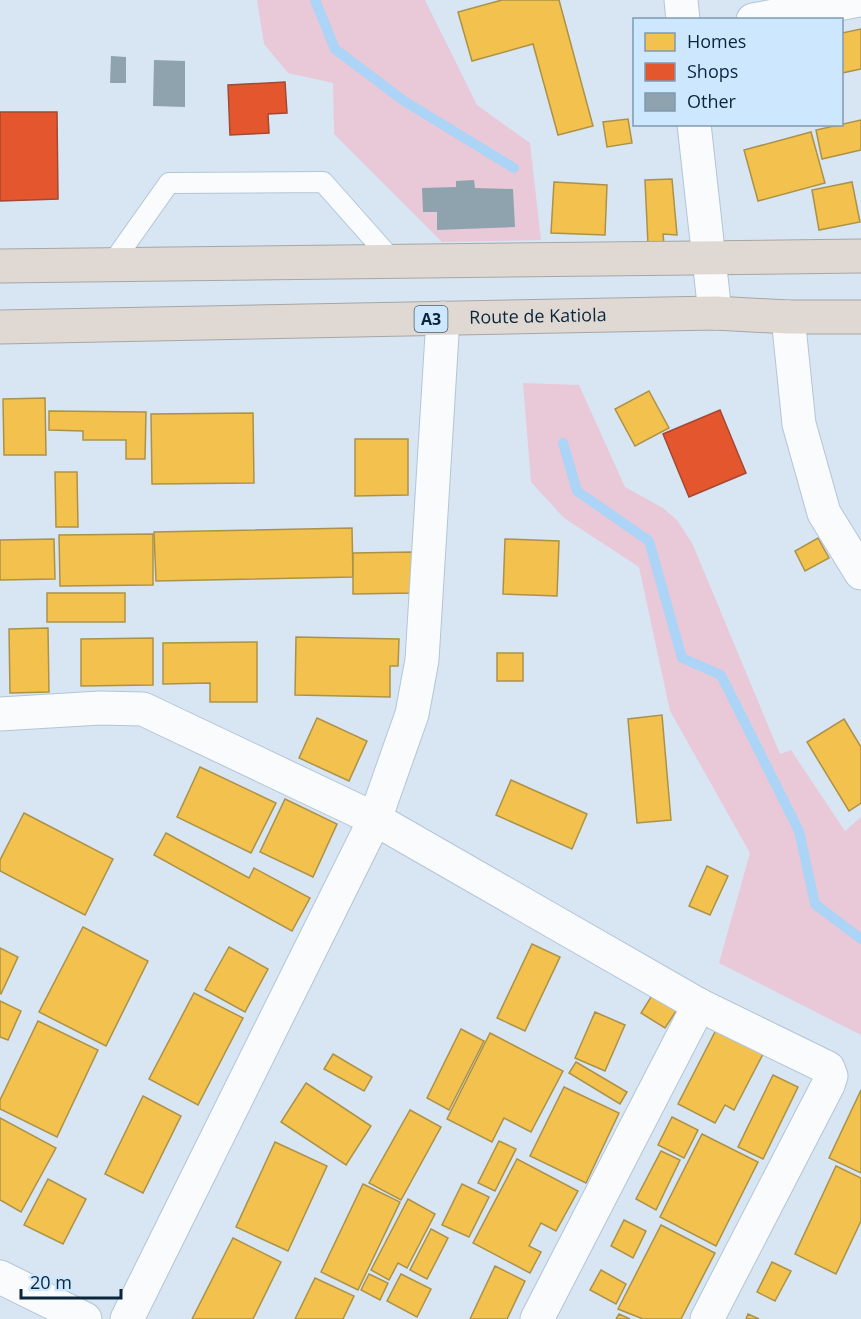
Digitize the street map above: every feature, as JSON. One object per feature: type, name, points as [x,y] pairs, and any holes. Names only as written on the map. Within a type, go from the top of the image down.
[{"type":"highway","points":[[0,266],[861,256]]},
{"type":"highway","name":"Route de Katiola","points":[[0,327],[715,313],[788,317],[861,316]]},
{"type":"street","points":[[681,0],[683,18]]},
{"type":"street","points":[[764,18],[860,0]]},
{"type":"street","points":[[694,126],[715,313]]},
{"type":"street","points":[[788,317],[799,424],[824,513],[861,573]]},
{"type":"street","points":[[128,1319],[375,819],[412,714],[422,660],[443,318]]},
{"type":"street","points":[[0,714],[100,708],[143,709],[375,819],[699,1005],[828,1068],[831,1076],[707,1319]]},
{"type":"street","points":[[537,1319],[699,1005]]},
{"type":"street","points":[[0,1277],[85,1319]]},
{"type":"lane","points":[[111,265],[169,183],[323,182],[393,261]]},
{"type":"shaded area","points":[[257,0],[425,0],[477,105],[530,143],[541,240],[442,242],[334,134],[333,83],[288,73],[264,44]]},
{"type":"shaded area","points":[[523,383],[579,385],[625,487],[663,508],[677,520],[693,545],[780,754],[791,750],[845,831],[861,817],[861,1035],[719,963],[750,853],[670,711],[639,567],[564,518],[531,482]]},
{"type":"building: Homes","points":[[502,0],[559,0],[593,126],[558,135],[533,44],[472,61],[458,12]]},
{"type":"building: Homes","points":[[861,29],[861,69],[843,73],[843,33]]},
{"type":"building: Homes","points":[[628,119],[632,143],[607,147],[603,122]]},
{"type":"building: Homes","points":[[861,120],[861,150],[822,159],[816,130],[843,126],[843,124]]},
{"type":"building: Homes","points":[[811,132],[825,183],[758,201],[744,150]]},
{"type":"building: Homes","points":[[672,179],[677,235],[663,234],[664,244],[648,245],[645,180]]},
{"type":"building: Homes","points":[[554,182],[607,185],[605,235],[551,233]]},
{"type":"building: Homes","points":[[852,182],[860,222],[819,230],[812,190]]},
{"type":"building: Homes","points":[[649,391],[669,428],[635,446],[615,409]]},
{"type":"building: Homes","points":[[45,398],[46,455],[4,455],[3,399]]},
{"type":"building: Homes","points":[[49,411],[146,412],[145,459],[126,459],[126,440],[83,440],[83,431],[49,430]]},
{"type":"building: Homes","points":[[253,413],[254,483],[152,484],[151,414]]},
{"type":"building: Homes","points":[[355,439],[408,439],[408,495],[355,496]]},
{"type":"building: Homes","points":[[55,472],[77,472],[78,527],[56,527]]},
{"type":"building: Homes","points":[[352,528],[353,577],[156,581],[154,532]]},
{"type":"building: Homes","points":[[153,534],[153,585],[60,586],[59,535]]},
{"type":"building: Homes","points":[[818,538],[829,558],[805,571],[795,551]]},
{"type":"building: Homes","points":[[54,539],[55,579],[0,580],[0,540]]},
{"type":"building: Homes","points":[[505,539],[559,541],[557,596],[503,594]]},
{"type":"building: Homes","points":[[412,552],[413,593],[353,594],[353,553]]},
{"type":"building: Homes","points":[[47,593],[125,593],[125,622],[47,622]]},
{"type":"building: Homes","points":[[48,628],[49,692],[10,693],[9,629]]},
{"type":"building: Homes","points":[[296,637],[399,639],[398,666],[390,666],[390,697],[295,695]]},
{"type":"building: Homes","points":[[153,638],[153,685],[81,686],[81,639]]},
{"type":"building: Homes","points":[[257,642],[257,702],[210,702],[210,683],[163,684],[163,643]]},
{"type":"building: Homes","points":[[497,653],[523,653],[523,681],[497,681]]},
{"type":"building: Homes","points":[[662,715],[671,820],[637,823],[628,719]]},
{"type":"building: Homes","points":[[317,718],[367,741],[349,781],[299,758]]},
{"type":"building: Homes","points":[[844,719],[861,747],[861,803],[849,811],[807,742]]},
{"type":"building: Homes","points":[[200,767],[276,803],[251,853],[177,817]]},
{"type":"building: Homes","points":[[511,780],[587,814],[572,849],[496,815]]},
{"type":"building: Homes","points":[[285,799],[337,824],[313,877],[260,852]]},
{"type":"building: Homes","points":[[24,813],[113,859],[85,915],[0,871],[0,860]]},
{"type":"building: Homes","points":[[166,833],[249,878],[254,868],[310,898],[292,931],[154,855]]},
{"type":"building: Homes","points":[[707,866],[728,876],[710,915],[689,906]]},
{"type":"building: Homes","points":[[83,927],[148,961],[106,1046],[39,1012]]},
{"type":"building: Homes","points":[[532,944],[560,957],[525,1031],[497,1018]]},
{"type":"building: Homes","points":[[229,947],[268,969],[245,1012],[205,990]]},
{"type":"building: Homes","points":[[0,948],[18,957],[1,994],[0,993]]},
{"type":"building: Homes","points":[[656,989],[680,1005],[665,1028],[641,1013]]},
{"type":"building: Homes","points":[[194,993],[243,1018],[198,1105],[149,1079]]},
{"type":"building: Homes","points":[[0,1001],[21,1011],[8,1040],[0,1037]]},
{"type":"building: Homes","points":[[595,1012],[625,1025],[605,1071],[575,1058]]},
{"type":"building: Homes","points":[[38,1021],[98,1050],[57,1137],[0,1109],[0,1100]]},
{"type":"building: Homes","points":[[461,1029],[484,1041],[449,1110],[427,1098]]},
{"type":"building: Homes","points":[[716,1030],[763,1054],[734,1110],[725,1105],[715,1123],[678,1104]]},
{"type":"building: Homes","points":[[490,1033],[563,1071],[531,1132],[504,1118],[492,1142],[447,1119]]},
{"type":"building: Homes","points":[[333,1054],[372,1077],[364,1091],[324,1069]]},
{"type":"building: Homes","points":[[576,1062],[627,1092],[620,1104],[569,1073]]},
{"type":"building: Homes","points":[[773,1075],[798,1087],[763,1159],[738,1147]]},
{"type":"building: Homes","points":[[306,1083],[371,1126],[346,1165],[281,1122]]},
{"type":"building: Homes","points":[[564,1087],[619,1113],[586,1183],[530,1156]]},
{"type":"building: Homes","points":[[861,1090],[861,1173],[829,1158]]},
{"type":"building: Homes","points":[[143,1096],[181,1116],[143,1193],[105,1174]]},
{"type":"building: Homes","points":[[410,1110],[441,1127],[401,1200],[369,1183]]},
{"type":"building: Homes","points":[[672,1117],[698,1130],[684,1158],[658,1145]]},
{"type":"building: Homes","points":[[0,1118],[56,1148],[21,1212],[0,1200]]},
{"type":"building: Homes","points":[[702,1134],[758,1162],[716,1246],[660,1217]]},
{"type":"building: Homes","points":[[499,1141],[516,1149],[495,1191],[478,1183]]},
{"type":"building: Homes","points":[[275,1142],[327,1166],[288,1251],[236,1227]]},
{"type":"building: Homes","points":[[661,1151],[680,1160],[656,1210],[636,1199]]},
{"type":"building: Homes","points":[[517,1159],[578,1191],[556,1231],[541,1223],[529,1246],[541,1252],[530,1273],[473,1243]]},
{"type":"building: Homes","points":[[836,1166],[861,1178],[861,1221],[836,1274],[795,1254]]},
{"type":"building: Homes","points":[[48,1179],[86,1199],[63,1244],[24,1225]]},
{"type":"building: Homes","points":[[363,1184],[400,1202],[358,1290],[321,1272]]},
{"type":"building: Homes","points":[[462,1184],[489,1197],[469,1237],[442,1225]]},
{"type":"building: Homes","points":[[408,1199],[435,1214],[407,1268],[398,1263],[389,1280],[371,1270]]},
{"type":"building: Homes","points":[[624,1220],[646,1231],[633,1258],[611,1246]]},
{"type":"building: Homes","points":[[661,1225],[715,1253],[681,1319],[643,1319],[618,1309]]},
{"type":"building: Homes","points":[[431,1229],[448,1238],[427,1279],[410,1270]]},
{"type":"building: Homes","points":[[233,1238],[281,1262],[253,1319],[192,1319]]},
{"type":"building: Homes","points":[[772,1262],[791,1271],[775,1301],[757,1292]]},
{"type":"building: Homes","points":[[495,1266],[525,1281],[507,1319],[470,1319]]},
{"type":"building: Homes","points":[[601,1270],[626,1284],[616,1304],[590,1290]]},
{"type":"building: Homes","points":[[369,1274],[388,1283],[380,1300],[361,1290]]},
{"type":"building: Homes","points":[[401,1274],[431,1289],[417,1317],[387,1301]]},
{"type":"building: Homes","points":[[315,1278],[354,1296],[343,1319],[295,1319]]},
{"type":"building: Homes","points":[[619,1314],[630,1319],[616,1319]]},
{"type":"building: Homes","points":[[748,1314],[759,1319],[746,1319]]},
{"type":"building: Shops","points":[[285,82],[287,113],[268,114],[269,133],[230,135],[228,85]]},
{"type":"building: Shops","points":[[0,112],[57,112],[58,199],[0,201]]},
{"type":"building: Shops","points":[[720,410],[746,473],[689,497],[663,434]]},
{"type":"building: Other","points":[[111,56],[126,57],[126,83],[110,83]]},
{"type":"building: Other","points":[[154,60],[185,61],[185,107],[153,106]]},
{"type":"building: Other","points":[[474,180],[475,188],[513,189],[515,227],[437,230],[437,212],[423,212],[422,188],[456,187],[456,181]]},
{"type":"waterway","points":[[315,0],[335,49],[404,101],[514,168]]},
{"type":"waterway","points":[[563,443],[577,491],[649,541],[682,658],[721,675],[799,831],[815,904],[861,939]]}]
